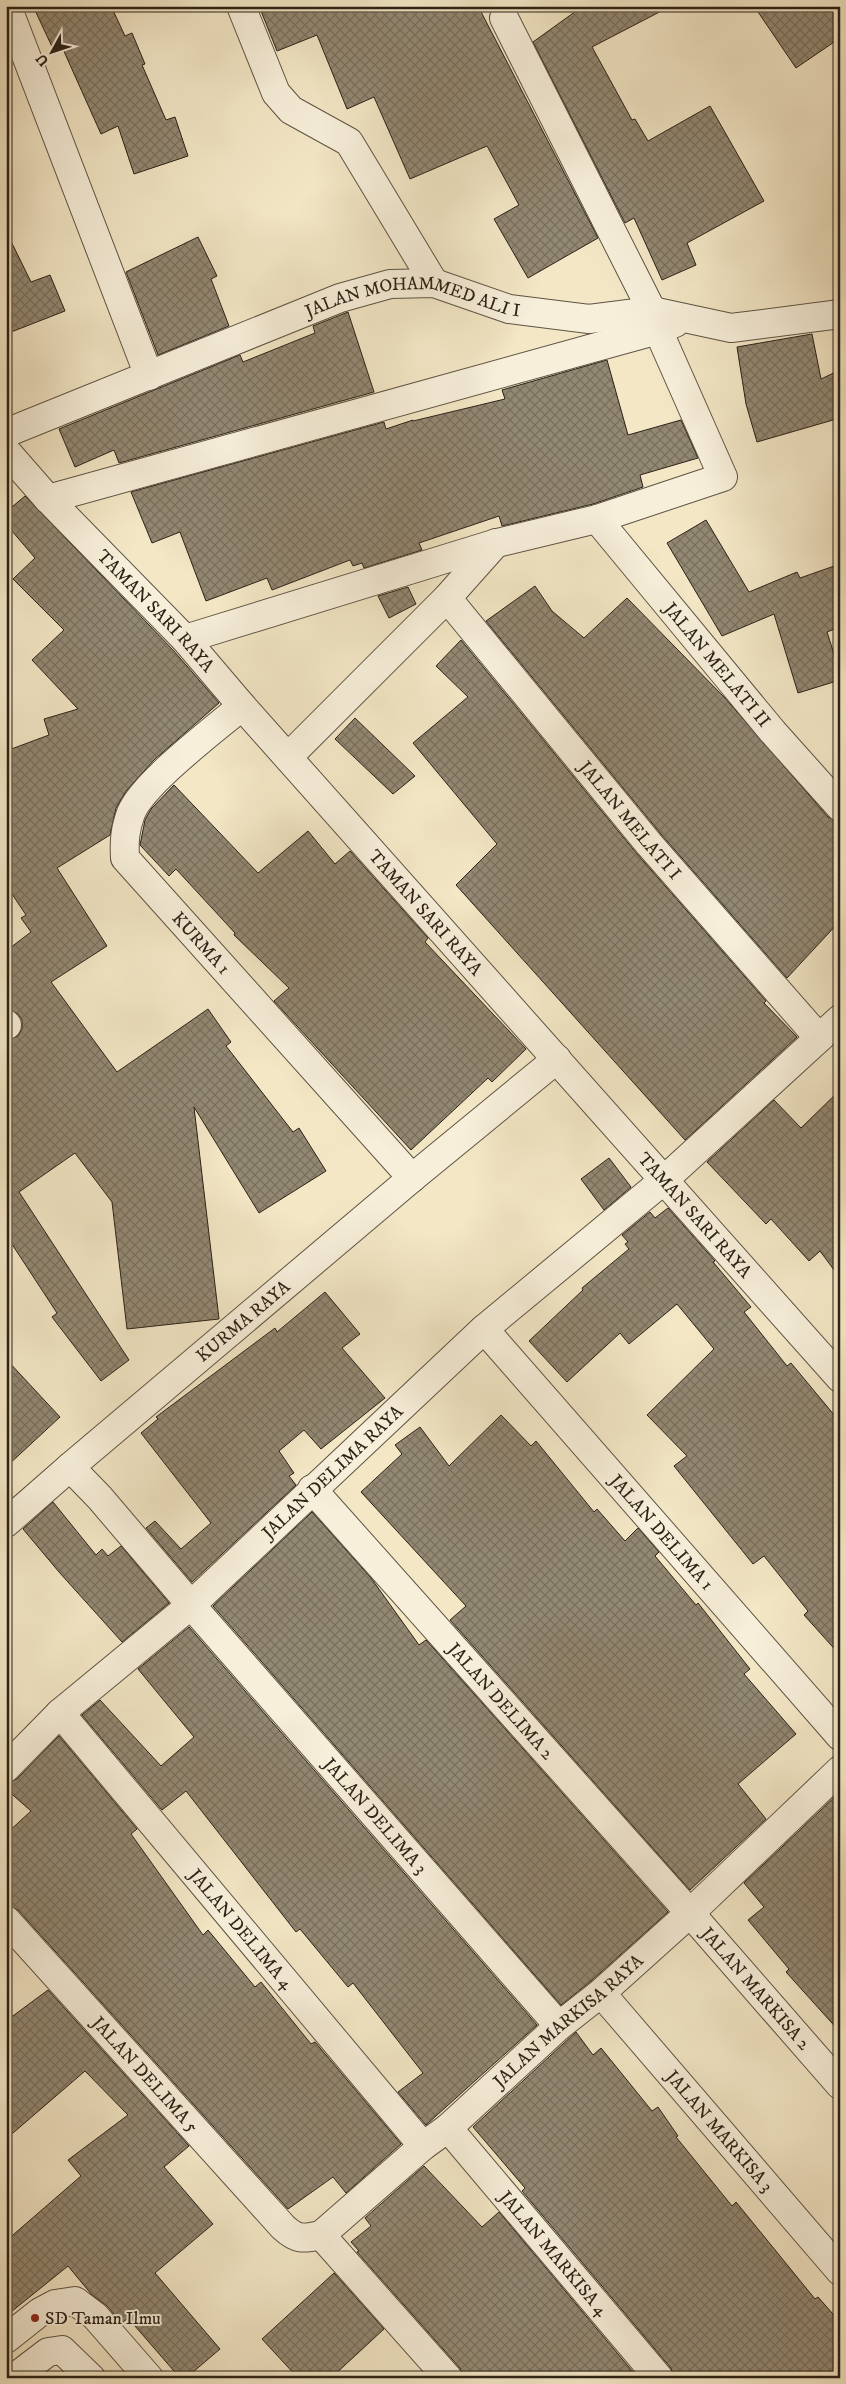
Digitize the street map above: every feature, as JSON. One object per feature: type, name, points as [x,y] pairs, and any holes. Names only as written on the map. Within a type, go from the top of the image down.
[{"type":"street","points":[[7,6],[149,376]]},
{"type":"street","points":[[241,6],[276,93],[291,110],[349,142],[434,283]]},
{"type":"street","points":[[185,639],[497,543],[597,518],[724,477],[655,320],[504,18]]},
{"type":"street","name":"JALAN MOHAMMED ALI I","points":[[6,433],[340,298],[390,284],[434,283],[509,309],[589,319],[655,320],[688,318],[731,328],[840,314]]},
{"type":"street","points":[[48,499],[655,320]]},
{"type":"street","name":"TAMAN SARI RAYA","points":[[6,451],[48,499],[185,639],[242,706],[840,1378]]},
{"type":"street","name":"JALAN MELATI II","points":[[597,518],[766,725],[840,807]]},
{"type":"street","points":[[288,757],[447,598],[497,543]]},
{"type":"street","name":"JALAN MELATI I","points":[[447,598],[643,837],[818,1038]]},
{"type":"street","name":"KURMA 1","points":[[242,706],[150,786],[132,811],[124,834],[125,858],[412,1178]]},
{"type":"street","name":"JALAN DELIMA RAYA","points":[[6,1768],[60,1713],[190,1605],[484,1329],[664,1180],[840,1019]]},
{"type":"street","name":"KURMA RAYA","points":[[6,1523],[412,1178],[557,1059]]},
{"type":"street","name":"JALAN DELIMA 1","points":[[484,1329],[840,1736]]},
{"type":"street","points":[[70,1467],[100,1498],[190,1605]]},
{"type":"street","name":"JALAN DELIMA 2","points":[[312,1489],[690,1913]]},
{"type":"street","name":"JALAN DELIMA 3","points":[[190,1605],[559,2026]]},
{"type":"street","name":"JALAN DELIMA 4","points":[[60,1713],[423,2146]]},
{"type":"street","name":"JALAN MARKISA RAYA","points":[[321,2235],[423,2146],[448,2128],[559,2026],[600,1993],[690,1913],[840,1770]]},
{"type":"street","name":"JALAN MARKISA 2","points":[[690,1913],[840,2084]]},
{"type":"street","name":"JALAN DELIMA 5","points":[[6,1920],[283,2227],[293,2236],[307,2238],[321,2235]]},
{"type":"street","name":"JALAN MARKISA 3","points":[[600,1993],[840,2271]]},
{"type":"street","name":"JALAN MARKISA 4","points":[[448,2128],[659,2378]]},
{"type":"street","points":[[321,2235],[448,2378]]},
{"type":"street","points":[[6,2339],[40,2312],[55,2304],[75,2300],[95,2316],[149,2378]]},
{"type":"street","points":[[14,2378],[48,2352],[62,2350],[91,2378]]},
{"type":"building","points":[[33,6],[111,6],[125,36],[132,33],[145,64],[142,65],[166,120],[175,117],[188,156],[134,174],[118,126],[101,134],[62,47],[54,51]]},
{"type":"building","points":[[259,6],[478,6],[598,238],[528,278],[494,219],[519,205],[487,146],[410,179],[374,97],[347,109],[317,35],[277,51]]},
{"type":"building","points":[[583,6],[671,6],[592,47],[632,120],[635,119],[648,141],[710,106],[764,201],[687,243],[696,265],[662,280],[634,218],[625,223],[533,42]]},
{"type":"building","points":[[754,6],[840,6],[840,38],[796,68]]},
{"type":"building","points":[[6,231],[31,282],[50,275],[65,311],[6,334]]},
{"type":"building","points":[[198,237],[217,276],[211,279],[229,326],[158,355],[126,272]]},
{"type":"building","points":[[348,312],[374,392],[119,463],[114,450],[75,467],[59,429],[240,355],[243,362],[315,333],[313,326]]},
{"type":"building","points":[[812,334],[821,379],[840,370],[840,418],[757,442],[746,404],[737,347]]},
{"type":"building","points":[[607,360],[628,435],[681,420],[698,458],[640,475],[643,487],[593,504],[502,526],[499,516],[419,543],[422,550],[364,568],[362,563],[353,566],[350,560],[272,590],[267,578],[206,601],[180,532],[152,543],[131,492],[384,422],[386,429],[413,420],[505,399],[502,390]]},
{"type":"building","points":[[25,496],[173,650],[219,703],[154,760],[126,791],[116,808],[110,835],[57,868],[107,946],[51,982],[117,1072],[208,1009],[231,1042],[226,1046],[293,1132],[299,1128],[326,1171],[259,1213],[194,1107],[219,1319],[127,1329],[112,1202],[75,1153],[19,1192],[129,1360],[101,1381],[52,1317],[57,1313],[6,1235],[6,1040],[18,1036],[22,1029],[22,1020],[18,1014],[6,1009],[6,951],[31,932],[21,918],[26,915],[6,885],[6,751],[49,735],[44,719],[78,709],[32,660],[64,630],[13,579],[35,558],[6,524],[6,512]]},
{"type":"building","points":[[706,520],[749,592],[797,572],[800,578],[840,564],[840,627],[827,632],[840,673],[840,680],[798,693],[774,614],[722,636],[667,543]]},
{"type":"building","points":[[535,586],[552,611],[584,638],[627,598],[724,697],[828,817],[840,822],[840,921],[787,978],[661,834],[486,621]]},
{"type":"building","points":[[408,587],[416,604],[389,618],[378,596]]},
{"type":"building","points":[[461,640],[637,854],[766,1001],[764,1003],[797,1037],[685,1140],[456,885],[497,844],[413,743],[468,697],[436,666]]},
{"type":"building","points":[[355,718],[415,776],[393,794],[335,739]]},
{"type":"building","points":[[174,785],[258,873],[308,831],[335,864],[350,851],[428,938],[425,942],[526,1049],[492,1082],[488,1078],[411,1150],[274,1001],[289,988],[234,935],[235,933],[176,869],[169,876],[140,845],[145,820],[151,809]]},
{"type":"building","points":[[840,1090],[840,1278],[820,1251],[809,1261],[771,1219],[766,1224],[707,1162],[774,1100],[801,1128]]},
{"type":"building","points":[[609,1158],[631,1187],[604,1210],[581,1179]]},
{"type":"building","points":[[668,1208],[715,1261],[713,1262],[751,1307],[744,1312],[787,1366],[791,1363],[840,1422],[840,1655],[804,1615],[808,1611],[764,1556],[753,1564],[674,1466],[687,1456],[647,1415],[714,1349],[677,1304],[629,1344],[620,1333],[567,1382],[529,1341],[583,1290],[582,1288],[629,1249],[625,1244],[628,1242],[622,1235],[650,1212],[655,1218]]},
{"type":"building","points":[[325,1292],[360,1334],[342,1348],[385,1398],[321,1449],[304,1430],[279,1451],[294,1473],[289,1476],[296,1485],[192,1582],[146,1528],[155,1521],[181,1549],[211,1523],[141,1433],[158,1419],[156,1417],[275,1328],[277,1332]]},
{"type":"building","points":[[6,1359],[60,1417],[6,1467]]},
{"type":"building","points":[[501,1415],[531,1446],[536,1441],[594,1512],[597,1509],[625,1541],[638,1528],[659,1552],[655,1556],[696,1605],[698,1603],[750,1669],[744,1674],[796,1734],[738,1784],[766,1819],[690,1890],[450,1620],[466,1606],[361,1492],[402,1454],[395,1445],[420,1427],[449,1466]]},
{"type":"building","points":[[53,1502],[96,1555],[102,1549],[108,1556],[121,1546],[169,1603],[122,1642],[23,1529]]},
{"type":"building","points":[[312,1512],[371,1578],[419,1645],[426,1640],[668,1912],[591,1981],[561,2005],[213,1606]]},
{"type":"building","points":[[189,1627],[537,2025],[426,2125],[398,2092],[423,2073],[353,1983],[348,1987],[300,1929],[296,1932],[186,1791],[162,1810],[82,1715],[100,1700],[161,1766],[194,1737],[138,1669]]},
{"type":"building","points":[[59,1736],[137,1829],[131,1834],[203,1935],[208,1930],[255,1987],[261,1982],[311,2044],[315,2042],[401,2144],[346,2193],[333,2177],[288,2209],[18,1910],[6,1905],[6,1834],[31,1811],[6,1789],[6,1783],[17,1779]]},
{"type":"building","points":[[840,1792],[840,2032],[786,1972],[789,1969],[748,1920],[764,1907],[744,1883]]},
{"type":"building","points":[[48,1990],[189,2146],[164,2167],[213,2224],[155,2273],[220,2349],[186,2378],[180,2378],[128,2318],[122,2323],[107,2306],[92,2295],[68,2266],[6,2316],[6,2241],[81,2176],[68,2160],[128,2115],[85,2071],[6,2139],[6,2021]]},
{"type":"building","points":[[576,2032],[593,2055],[601,2048],[652,2111],[658,2107],[678,2136],[676,2137],[732,2206],[736,2202],[815,2299],[818,2297],[840,2322],[840,2378],[674,2378],[671,2368],[522,2191],[525,2188],[473,2127]]},
{"type":"building","points":[[424,2166],[482,2227],[499,2212],[638,2378],[463,2378],[460,2368],[357,2252],[359,2251],[351,2242],[371,2226],[365,2218]]},
{"type":"building","points":[[334,2273],[384,2329],[331,2378],[298,2378],[262,2339]]},
{"type":"place","name":"SD Taman Ilmu","points":[[35,2318]]}]
